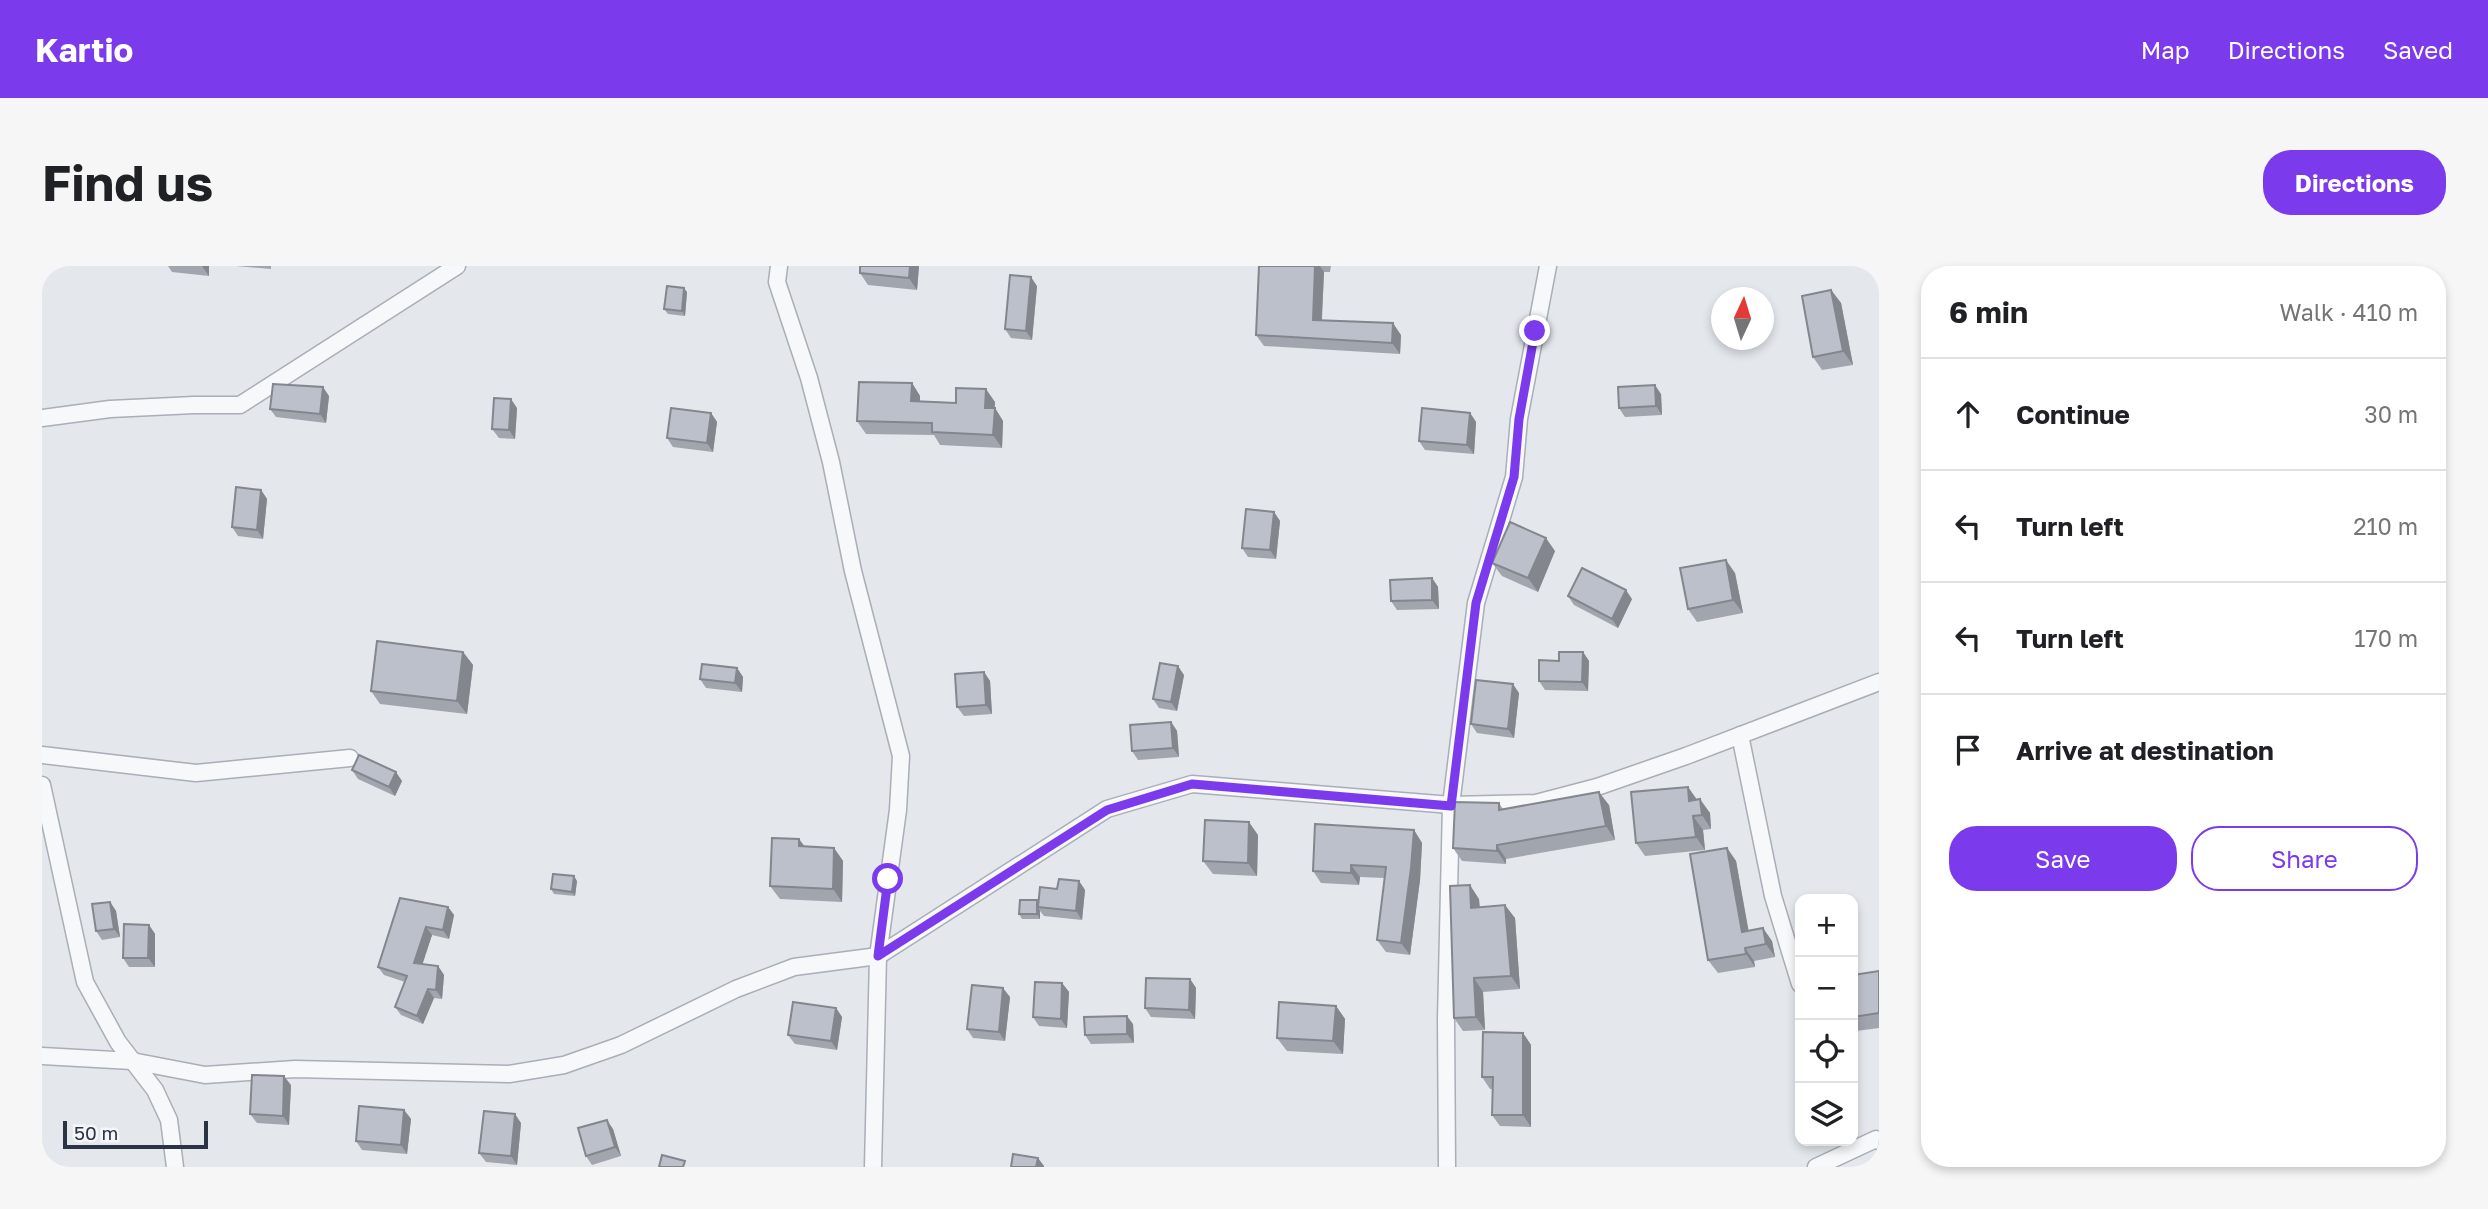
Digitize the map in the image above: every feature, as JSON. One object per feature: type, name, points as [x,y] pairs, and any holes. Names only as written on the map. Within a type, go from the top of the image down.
[{"type":"street","points":[[42,418],[138,408],[240,405],[457,266]]},
{"type":"street","points":[[779,266],[776,282],[809,378],[831,462],[853,571],[901,756],[898,810],[878,956],[873,1167]]},
{"type":"street","points":[[1447,1167],[1446,1019],[1451,806],[1476,603],[1514,477],[1519,419],[1549,266]]},
{"type":"street","points":[[42,1056],[132,1061],[205,1075],[295,1069],[462,1074],[523,1072],[564,1065],[621,1045],[736,989],[794,967],[878,956],[1107,810],[1192,784],[1451,806],[1536,803],[1563,797],[1740,735],[1879,682]]},
{"type":"street","points":[[1740,735],[1773,896],[1795,968]]},
{"type":"street","points":[[42,755],[196,773],[350,758]]},
{"type":"street","points":[[42,785],[85,982],[118,1042],[155,1090],[169,1120],[175,1167]]},
{"type":"street","points":[[1816,1167],[1876,1139],[1879,1141]]},
{"type":"building","points":[[860,266],[910,266],[909,278],[860,273]]},
{"type":"building","points":[[1259,266],[1315,266],[1313,320],[1393,323],[1392,343],[1256,335]]},
{"type":"building","points":[[1010,275],[1031,277],[1026,331],[1005,329]]},
{"type":"building","points":[[667,286],[684,288],[682,311],[664,309]]},
{"type":"building","points":[[1831,290],[1843,351],[1813,357],[1802,296]]},
{"type":"building","points":[[859,382],[912,383],[911,401],[956,403],[956,388],[986,389],[985,408],[995,408],[993,435],[932,432],[932,423],[857,421]]},
{"type":"building","points":[[273,384],[323,387],[320,414],[270,409]]},
{"type":"building","points":[[1655,385],[1656,406],[1619,408],[1618,387]]},
{"type":"building","points":[[494,398],[511,399],[509,430],[492,429]]},
{"type":"building","points":[[671,408],[711,413],[707,443],[667,438]]},
{"type":"building","points":[[1422,408],[1470,413],[1467,445],[1419,441]]},
{"type":"building","points":[[236,487],[261,490],[257,530],[232,527]]},
{"type":"building","points":[[1246,509],[1274,512],[1270,550],[1242,548]]},
{"type":"building","points":[[1510,522],[1546,538],[1528,578],[1492,563]]},
{"type":"building","points":[[1726,560],[1733,600],[1688,609],[1680,568]]},
{"type":"building","points":[[1582,568],[1626,590],[1612,619],[1568,596]]},
{"type":"building","points":[[1432,578],[1432,600],[1391,601],[1390,580]]},
{"type":"building","points":[[377,641],[463,652],[457,701],[371,691]]},
{"type":"building","points":[[1559,652],[1583,652],[1582,682],[1539,681],[1539,660],[1559,661]]},
{"type":"building","points":[[1160,663],[1178,666],[1171,702],[1153,699]]},
{"type":"building","points":[[702,664],[737,668],[735,683],[700,679]]},
{"type":"building","points":[[984,672],[986,705],[957,707],[955,674]]},
{"type":"building","points":[[1476,680],[1513,684],[1508,729],[1471,724]]},
{"type":"building","points":[[1171,722],[1173,748],[1132,751],[1130,725]]},
{"type":"building","points":[[359,755],[396,772],[389,787],[352,770]]},
{"type":"building","points":[[1688,787],[1689,801],[1700,799],[1702,815],[1693,816],[1696,837],[1636,843],[1631,792]]},
{"type":"building","points":[[1599,792],[1606,826],[1497,845],[1497,851],[1453,848],[1455,802],[1499,803],[1499,810]]},
{"type":"building","points":[[1205,820],[1249,822],[1248,863],[1203,861]]},
{"type":"building","points":[[1315,824],[1414,830],[1401,943],[1377,940],[1386,867],[1351,865],[1351,873],[1313,871]]},
{"type":"building","points":[[772,838],[799,839],[799,846],[834,848],[833,889],[770,886]]},
{"type":"building","points":[[1727,848],[1742,932],[1763,928],[1766,944],[1745,948],[1746,954],[1708,960],[1690,854]]},
{"type":"building","points":[[553,874],[574,876],[572,892],[551,889]]},
{"type":"building","points":[[1059,879],[1079,881],[1076,911],[1038,907],[1040,887],[1057,889]]},
{"type":"building","points":[[1470,885],[1471,908],[1505,905],[1511,976],[1474,978],[1476,1017],[1454,1018],[1450,886]]},
{"type":"building","points":[[400,898],[448,907],[443,930],[426,927],[414,963],[438,966],[436,990],[428,989],[417,1016],[395,1007],[407,976],[378,967]]},
{"type":"building","points":[[1020,900],[1037,900],[1037,914],[1019,914]]},
{"type":"building","points":[[110,902],[114,929],[96,931],[92,904]]},
{"type":"building","points":[[124,924],[149,925],[148,958],[123,958]]},
{"type":"building","points":[[1879,971],[1879,1013],[1858,1016],[1858,974]]},
{"type":"building","points":[[1146,978],[1190,979],[1189,1010],[1145,1008]]},
{"type":"building","points":[[1035,982],[1062,983],[1061,1019],[1033,1017]]},
{"type":"building","points":[[972,985],[1003,988],[999,1032],[967,1029]]},
{"type":"building","points":[[793,1002],[836,1008],[831,1041],[788,1035]]},
{"type":"building","points":[[1279,1002],[1336,1006],[1333,1041],[1277,1038]]},
{"type":"building","points":[[1127,1016],[1127,1034],[1085,1035],[1084,1017]]},
{"type":"building","points":[[1483,1032],[1523,1033],[1523,1115],[1492,1115],[1493,1077],[1482,1077]]},
{"type":"building","points":[[252,1075],[284,1076],[283,1116],[250,1114]]},
{"type":"building","points":[[359,1106],[404,1110],[401,1145],[356,1141]]},
{"type":"building","points":[[484,1111],[515,1114],[511,1156],[479,1153]]},
{"type":"building","points":[[607,1120],[615,1147],[586,1156],[578,1128]]},
{"type":"building","points":[[1013,1154],[1038,1158],[1036,1167],[1011,1167]]},
{"type":"building","points":[[662,1155],[685,1161],[683,1167],[659,1167]]},
{"type":"route","points":[[888,879],[878,956],[1107,810],[1192,784],[1451,806],[1476,603],[1514,477],[1519,419],[1535,331]]}]
